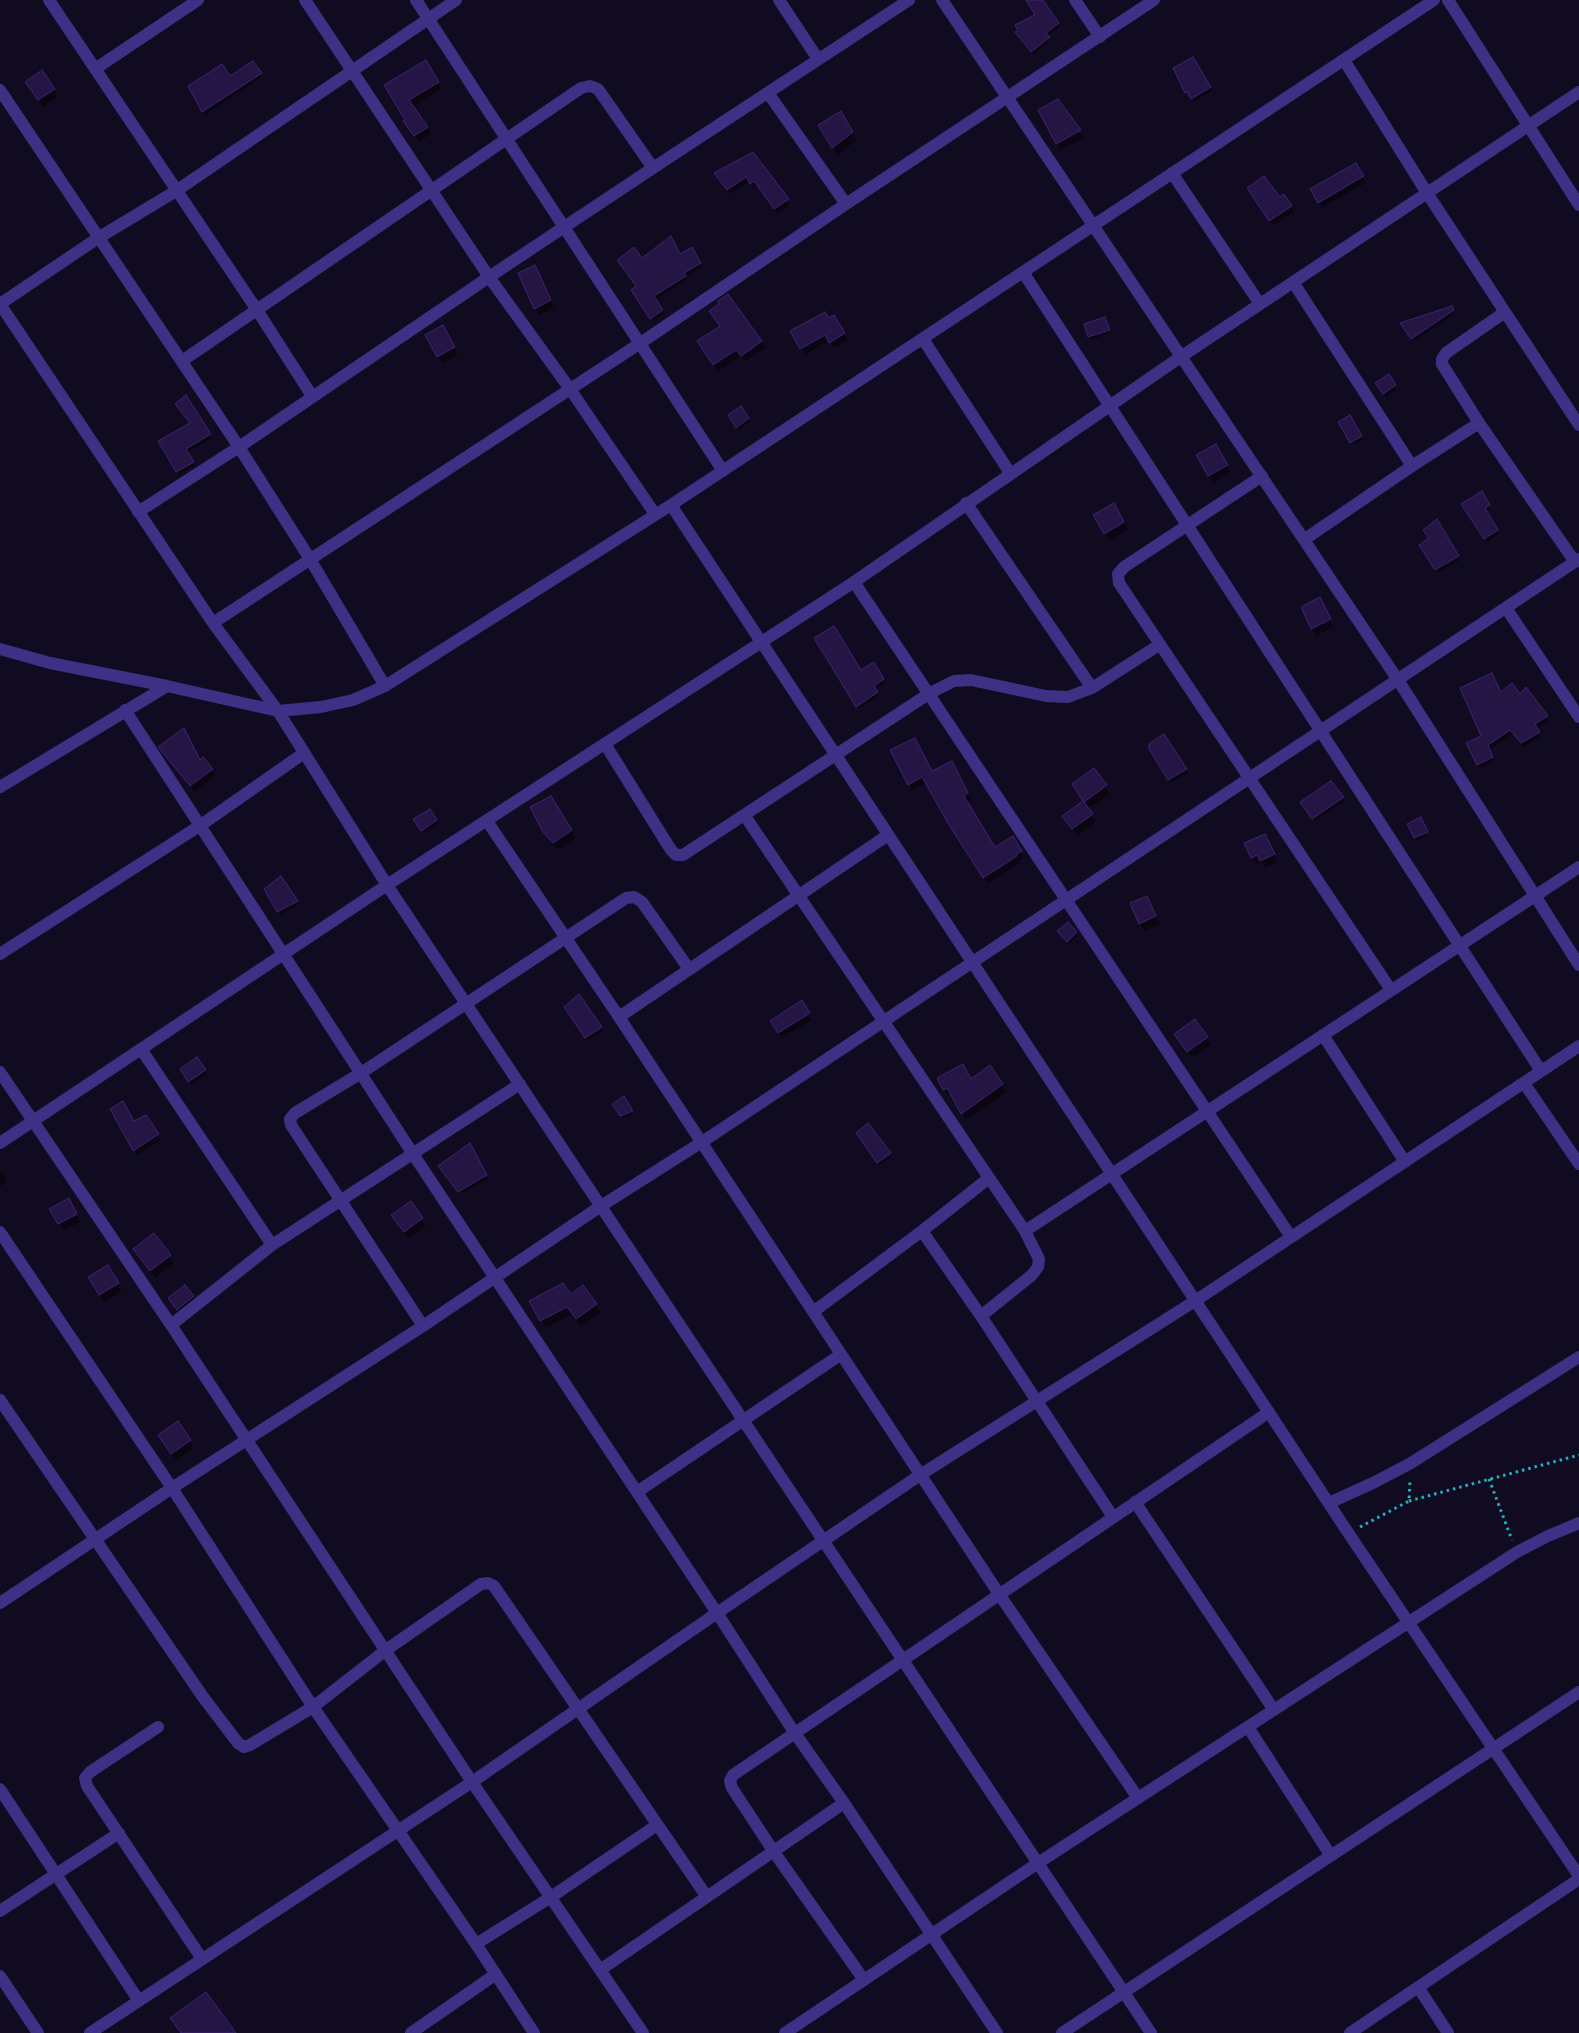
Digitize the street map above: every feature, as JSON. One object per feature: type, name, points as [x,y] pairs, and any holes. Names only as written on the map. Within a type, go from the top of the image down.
[{"type":"street","points":[[49,0],[257,310],[312,396]]},
{"type":"street","points":[[95,69],[198,0]]},
{"type":"street","points":[[305,0],[488,277],[570,389],[655,514]]},
{"type":"street","points":[[416,0],[723,471]]},
{"type":"street","points":[[456,0],[176,191],[98,238],[0,304],[213,624],[278,711],[387,886],[824,1540],[1150,2033]]},
{"type":"street","points":[[779,0],[818,59]]},
{"type":"street","points":[[138,512],[238,447],[564,226],[909,0]]},
{"type":"street","points":[[942,0],[1305,539],[1398,680],[1579,964]]},
{"type":"street","points":[[1075,0],[1100,36]]},
{"type":"street","points":[[213,624],[639,344],[1154,0]]},
{"type":"street","points":[[0,649],[50,663],[278,711],[321,707],[353,700],[385,686],[723,471],[1434,0]]},
{"type":"street","points":[[1448,0],[1579,205]]},
{"type":"street","points":[[1344,60],[1427,193],[1579,425]]},
{"type":"street","points":[[182,362],[581,88],[590,86],[598,89],[653,168]]},
{"type":"street","points":[[0,90],[238,447],[310,559],[385,686]]},
{"type":"street","points":[[768,92],[846,204]]},
{"type":"street","points":[[0,1143],[387,886],[694,687],[760,641],[854,582],[1010,472],[1579,92]]},
{"type":"street","points":[[1172,173],[1260,304]]},
{"type":"street","points":[[1023,272],[1541,1071]]},
{"type":"street","points":[[1293,282],[1412,466]]},
{"type":"street","points":[[2,1598],[96,1540],[172,1488],[423,1326],[601,1206],[702,1142],[883,1020],[1577,561],[1479,423],[1442,364],[1442,359],[1446,352],[1505,312]]},
{"type":"street","points":[[923,340],[1010,472]]},
{"type":"street","points":[[1305,539],[1479,423]]},
{"type":"street","points":[[1262,476],[1124,567],[1118,574],[1119,583],[1391,990]]},
{"type":"street","points":[[966,503],[1092,688]]},
{"type":"street","points":[[671,505],[1349,1534],[1579,1876]]},
{"type":"street","points":[[854,582],[1292,1237]]},
{"type":"street","points":[[1506,608],[1579,716]]},
{"type":"street","points":[[605,744],[670,850],[676,855],[683,855],[930,693],[954,681],[971,680],[1046,696],[1068,697],[1092,688],[1159,645]]},
{"type":"street","points":[[0,787],[166,686]]},
{"type":"street","points":[[126,710],[413,1154],[794,1732],[844,1803],[997,2033]]},
{"type":"street","points":[[0,954],[201,825],[304,753]]},
{"type":"street","points":[[744,816],[1025,1231],[1039,1259],[1038,1267],[1032,1275],[981,1316]]},
{"type":"street","points":[[487,821],[567,938],[999,1594],[1138,1798]]},
{"type":"street","points":[[619,1017],[888,835]]},
{"type":"street","points":[[1025,1231],[1579,867]]},
{"type":"street","points":[[423,1326],[291,1125],[290,1118],[626,898],[634,898],[642,902],[689,970]]},
{"type":"street","points":[[1323,1035],[1405,1162]]},
{"type":"street","points":[[90,2033],[472,1782],[920,1475],[1195,1301],[1579,1046]]},
{"type":"street","points":[[141,1049],[272,1245]]},
{"type":"street","points":[[0,1072],[171,1325],[472,1782],[642,2033]]},
{"type":"street","points":[[1524,1082],[1579,1164]]},
{"type":"street","points":[[171,1325],[272,1245],[520,1084]]},
{"type":"street","points":[[813,1312],[922,1231],[989,1178]]},
{"type":"street","points":[[922,1231],[981,1316],[1113,1517]]},
{"type":"street","points":[[0,1232],[172,1488],[313,1707],[476,1944],[534,2033]]},
{"type":"street","points":[[637,1492],[840,1355]]},
{"type":"street","points":[[1329,1503],[1411,1463],[1579,1357]]},
{"type":"street","points":[[0,1400],[203,1697],[238,1743],[244,1747],[250,1745],[313,1707],[386,1650],[481,1584],[488,1583],[494,1586],[707,1897]]},
{"type":"street","points":[[864,1980],[774,1852],[732,1788],[730,1781],[733,1775],[1269,1412]]},
{"type":"street","points":[[1135,1502],[1274,1710]]},
{"type":"street","points":[[785,2033],[1038,1863],[1410,1624],[1516,1552],[1579,1523]]},
{"type":"street","points":[[1062,2033],[1579,1692]]},
{"type":"street","points":[[158,1727],[90,1772],[85,1778],[87,1786],[202,1959]]},
{"type":"street","points":[[1248,1727],[1331,1856]]},
{"type":"street","points":[[0,1789],[139,2001]]},
{"type":"street","points":[[600,1970],[844,1803]]},
{"type":"street","points":[[476,1944],[551,1897],[657,1825]]},
{"type":"street","points":[[0,1911],[120,1833]]},
{"type":"street","points":[[1350,2033],[1579,1880]]},
{"type":"street","points":[[411,2033],[496,1974]]},
{"type":"street","points":[[0,1976],[38,2033]]},
{"type":"street","points":[[1418,1987],[1448,2033]]},
{"type":"path","points":[[1349,1534],[1409,1501],[1579,1455]]},
{"type":"path","points":[[1409,1501],[1411,1463]]},
{"type":"path","points":[[1489,1479],[1516,1552]]},
{"type":"building","points":[[1026,0],[1043,0],[1059,23],[1046,33],[1050,37],[1031,52],[1015,32],[1018,31],[1015,25],[1035,15]]},
{"type":"building","points":[[1193,57],[1211,87],[1191,99],[1187,92],[1185,93],[1173,68]]},
{"type":"building","points":[[426,60],[439,82],[409,100],[428,127],[414,136],[403,121],[405,120],[384,85]]},
{"type":"building","points":[[253,61],[262,73],[202,112],[188,86],[222,64],[230,76]]},
{"type":"building","points":[[42,70],[55,89],[38,100],[25,82]]},
{"type":"building","points":[[1058,99],[1081,130],[1056,144],[1038,110]]},
{"type":"building","points":[[841,111],[853,132],[832,148],[818,125]]},
{"type":"building","points":[[753,152],[789,199],[774,209],[754,181],[750,184],[746,177],[727,190],[714,173]]},
{"type":"building","points":[[1356,163],[1364,176],[1318,203],[1310,189]]},
{"type":"building","points":[[1264,176],[1280,197],[1284,194],[1292,206],[1269,221],[1247,188]]},
{"type":"building","points":[[671,236],[680,254],[692,247],[701,263],[684,273],[686,276],[654,296],[663,310],[650,319],[631,290],[636,286],[617,260],[634,247],[642,258]]},
{"type":"building","points":[[535,265],[551,300],[534,309],[518,273]]},
{"type":"building","points":[[728,294],[762,341],[741,356],[736,350],[713,365],[697,341],[720,326],[709,311]]},
{"type":"building","points":[[1452,306],[1454,310],[1411,339],[1400,323]]},
{"type":"building","points":[[825,312],[829,318],[834,315],[845,333],[829,343],[825,335],[800,349],[790,331]]},
{"type":"building","points":[[1105,317],[1110,330],[1088,337],[1084,324]]},
{"type":"building","points":[[443,325],[455,347],[437,357],[425,335]]},
{"type":"building","points":[[1389,374],[1396,385],[1383,394],[1375,383]]},
{"type":"building","points":[[186,395],[211,434],[186,449],[194,462],[176,472],[158,441],[190,423],[175,404]]},
{"type":"building","points":[[741,406],[749,418],[736,428],[728,415]]},
{"type":"building","points":[[1350,415],[1362,436],[1350,443],[1338,422]]},
{"type":"building","points":[[1216,444],[1228,465],[1208,476],[1196,455]]},
{"type":"building","points":[[1482,491],[1490,505],[1485,508],[1498,530],[1484,539],[1461,504]]},
{"type":"building","points":[[1114,503],[1124,522],[1104,534],[1093,515]]},
{"type":"building","points":[[1437,519],[1459,556],[1435,570],[1419,545],[1429,538],[1423,530]]},
{"type":"building","points":[[1320,597],[1331,619],[1311,629],[1301,607]]},
{"type":"building","points":[[834,626],[861,670],[874,662],[884,679],[874,686],[878,692],[856,707],[814,638]]},
{"type":"building","points":[[1492,673],[1501,692],[1512,683],[1520,694],[1526,687],[1548,716],[1535,724],[1540,732],[1521,743],[1510,730],[1488,745],[1493,757],[1477,765],[1466,743],[1481,736],[1460,688]]},
{"type":"building","points":[[184,728],[200,760],[203,757],[213,769],[190,786],[158,747]]},
{"type":"building","points":[[1164,734],[1187,769],[1168,780],[1149,749],[1149,744]]},
{"type":"building","points":[[915,738],[932,771],[952,761],[968,793],[964,796],[995,847],[1013,836],[1022,851],[1016,854],[1017,856],[983,878],[949,825],[922,777],[908,785],[890,750]]},
{"type":"building","points":[[1094,768],[1107,785],[1084,802],[1093,814],[1072,829],[1062,816],[1083,801],[1072,784]]},
{"type":"building","points":[[1331,781],[1344,797],[1312,819],[1300,802]]},
{"type":"building","points":[[551,796],[572,830],[553,843],[543,832],[530,807]]},
{"type":"building","points":[[430,809],[437,820],[421,831],[413,819]]},
{"type":"building","points":[[1421,817],[1428,832],[1414,838],[1407,824]]},
{"type":"building","points":[[1265,834],[1275,854],[1260,861],[1257,855],[1251,858],[1244,843]]},
{"type":"building","points":[[281,876],[298,901],[277,912],[264,889]]},
{"type":"building","points":[[1147,896],[1156,916],[1139,924],[1130,903]]},
{"type":"building","points":[[1068,922],[1077,932],[1067,942],[1057,931]]},
{"type":"building","points":[[579,994],[602,1027],[585,1038],[564,1007]]},
{"type":"building","points":[[802,1000],[810,1013],[778,1033],[770,1021]]},
{"type":"building","points":[[1195,1019],[1208,1037],[1187,1052],[1174,1034]]},
{"type":"building","points":[[197,1057],[206,1070],[188,1082],[180,1069]]},
{"type":"building","points":[[963,1064],[971,1079],[990,1065],[1003,1084],[961,1114],[947,1088],[943,1090],[937,1078]]},
{"type":"building","points":[[624,1096],[633,1111],[620,1116],[612,1104]]},
{"type":"building","points":[[123,1101],[134,1121],[146,1115],[159,1134],[133,1151],[110,1109]]},
{"type":"building","points":[[868,1123],[891,1153],[877,1163],[856,1133]]},
{"type":"building","points":[[470,1143],[487,1175],[458,1192],[438,1166]]},
{"type":"building","points":[[69,1198],[77,1214],[58,1224],[49,1209]]},
{"type":"building","points":[[411,1201],[423,1218],[404,1232],[391,1215]]},
{"type":"building","points":[[154,1233],[171,1255],[150,1271],[133,1249]]},
{"type":"building","points":[[108,1265],[119,1283],[99,1295],[88,1277]]},
{"type":"building","points":[[563,1283],[571,1294],[583,1285],[597,1304],[576,1319],[567,1307],[540,1321],[529,1301]]},
{"type":"building","points":[[185,1285],[194,1296],[177,1310],[168,1298]]},
{"type":"building","points":[[178,1421],[191,1440],[171,1454],[158,1435]]},
{"type":"building","points":[[206,1992],[236,2033],[181,2033],[170,2018]]}]
